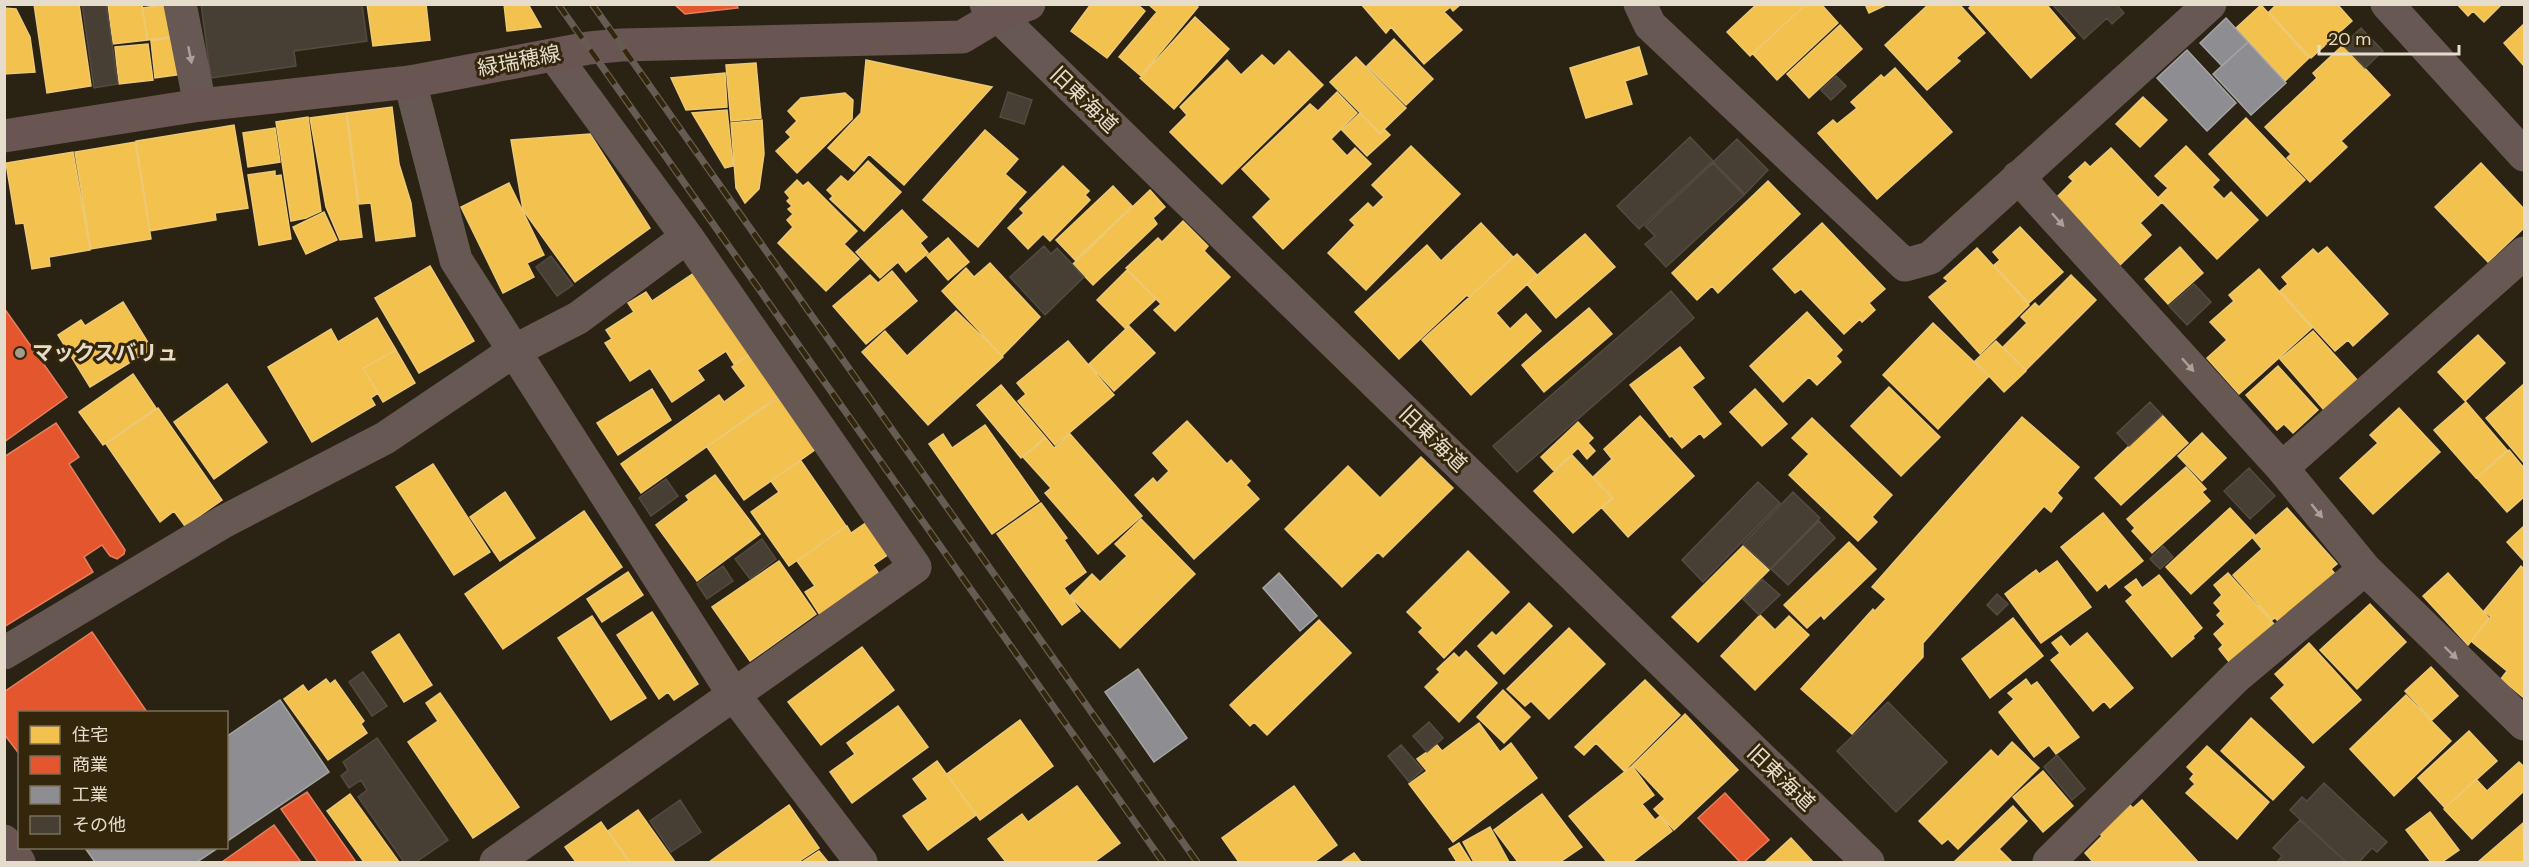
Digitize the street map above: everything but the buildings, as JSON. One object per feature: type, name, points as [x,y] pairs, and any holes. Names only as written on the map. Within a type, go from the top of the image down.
[{"type":"main road","name":"緑瑞穂線","points":[[4,136],[200,105],[410,82],[621,45],[962,37],[992,10],[1029,4]]},
{"type":"main road","points":[[4,841],[20,862]]},
{"type":"street","points":[[180,4],[200,105]]},
{"type":"street","points":[[1640,4],[1650,25],[1905,265],[1930,258],[2210,4]]},
{"type":"street","points":[[2387,4],[2524,155]]},
{"type":"street","name":"旧東海道","points":[[992,10],[1868,862]]},
{"type":"street","points":[[496,862],[915,567],[687,237],[554,55]]},
{"type":"street","points":[[410,82],[456,260],[734,695],[861,862]]},
{"type":"street","points":[[2018,177],[2282,468],[2365,569],[2524,724]]},
{"type":"street","points":[[4,652],[223,522],[385,438],[514,351],[578,318],[687,237]]},
{"type":"street","points":[[2282,468],[2524,253]]},
{"type":"street","points":[[2049,862],[2235,677],[2365,569]]},
{"type":"railway","points":[[558,4],[1163,862]]},
{"type":"railway","points":[[592,4],[1197,862]]},
{"type":"place","name":"マックスバリュ","points":[[20,353]]}]
